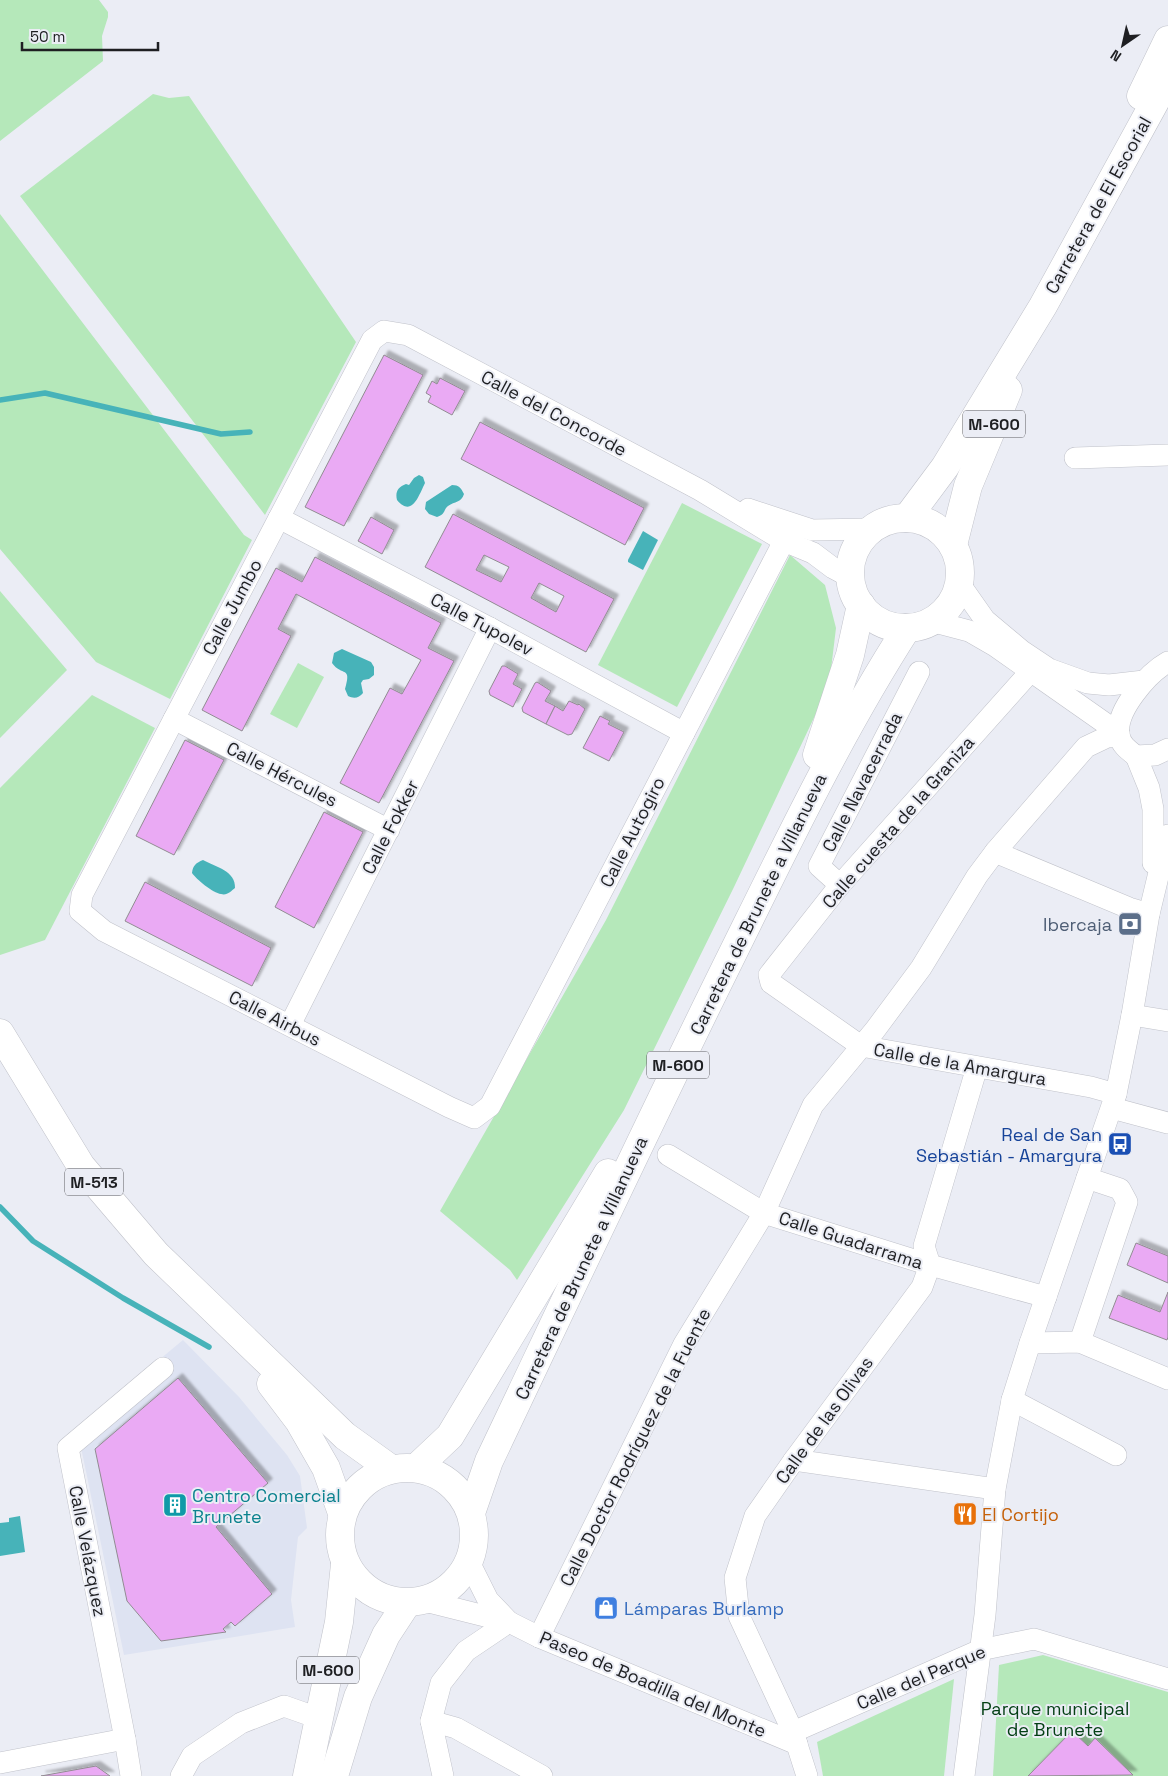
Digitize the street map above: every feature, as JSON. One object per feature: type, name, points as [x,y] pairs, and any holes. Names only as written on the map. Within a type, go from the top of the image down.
[{"type":"main road","points":[[1093,213],[1134,110],[1168,40]]},
{"type":"main road","name":"Carretera de El Escorial","points":[[907,518],[945,467],[1043,306],[1168,78]]},
{"type":"main road","name":"Carretera de El Escorial","points":[[953,545],[968,486],[1043,306]]},
{"type":"main road","name":"M-600","points":[[907,518],[925,521],[941,531],[953,545],[958,557],[959,583],[954,598],[944,612],[919,624],[890,625],[873,618],[861,605],[853,592],[850,577],[851,559],[859,542],[871,529],[888,520],[907,518]]},
{"type":"main road","name":"Carretera de Brunete a Villanueva","points":[[403,1468],[450,1436],[609,1171],[660,1079],[788,820],[820,748],[850,655],[861,605]]},
{"type":"main road","name":"Carretera de Brunete a Villanueva","points":[[471,1513],[489,1461],[639,1144],[840,739],[880,670],[919,624]]},
{"type":"main road","name":"M-513","points":[[0,1033],[81,1166],[156,1254],[345,1436],[403,1468]]},
{"type":"main road","name":"M-513","points":[[216,1311],[299,1421],[326,1468],[342,1513]]},
{"type":"main road","name":"M-600","points":[[334,1776],[358,1697],[386,1635],[416,1602],[452,1586],[469,1562],[474,1546],[474,1529],[471,1513],[458,1491],[439,1475],[403,1468],[361,1484],[342,1513],[338,1530],[340,1548],[345,1564],[360,1585],[382,1598],[416,1602]]},
{"type":"main road","name":"M-600","points":[[307,1776],[339,1622],[345,1564]]},
{"type":"street","name":"Calle Jumbo","points":[[80,911],[82,895],[372,340],[384,331],[408,335]]},
{"type":"street","name":"Calle del Concorde","points":[[408,335],[700,490],[784,541],[814,552],[833,568],[850,577]]},
{"type":"street","points":[[1075,458],[1168,455]]},
{"type":"street","name":"Calle del Concorde","points":[[700,490],[761,514],[812,530],[871,529]]},
{"type":"street","name":"Calle Tupolev","points":[[279,518],[490,628],[684,733]]},
{"type":"street","name":"Calle Autogiro","points":[[474,1118],[490,1106],[784,541]]},
{"type":"street","points":[[959,583],[985,620],[1022,651],[1049,669],[1088,683],[1109,685],[1144,681]]},
{"type":"street","points":[[919,624],[969,631],[995,646],[1119,734]]},
{"type":"street","name":"Calle Fokker","points":[[290,1026],[490,628]]},
{"type":"street","points":[[1151,906],[1153,809],[1148,788],[1136,756],[1122,744],[1119,726],[1128,704],[1144,681],[1168,662]]},
{"type":"street","name":"Calle Navacerrada","points":[[840,885],[819,866],[919,672]]},
{"type":"street","name":"Calle cuesta de la Graniza","points":[[768,975],[840,885],[1030,672]]},
{"type":"street","name":"Calle Hércules","points":[[174,719],[388,830]]},
{"type":"street","name":"Calle Doctor Rodríguez de la Fuente","points":[[539,1637],[684,1344],[764,1213],[813,1105],[921,968],[977,876],[995,852],[1086,747],[1106,737],[1119,734]]},
{"type":"street","points":[[1136,756],[1155,756],[1168,749]]},
{"type":"street","points":[[964,1776],[985,1615],[995,1489],[1012,1400],[1114,1101],[1132,1015],[1151,906],[1168,835]]},
{"type":"street","points":[[995,852],[1130,908],[1151,906]]},
{"type":"street","name":"Calle Airbus","points":[[80,911],[104,931],[474,1118]]},
{"type":"street","name":"Calle de la Amargura","points":[[768,975],[771,983],[861,1046],[1091,1087],[1114,1101],[1168,1123]]},
{"type":"street","points":[[1132,1015],[1168,1021]]},
{"type":"street","points":[[930,1265],[924,1246],[977,1067]]},
{"type":"street","name":"Calle Guadarrama","points":[[668,1155],[764,1213],[930,1265],[1046,1297]]},
{"type":"street","points":[[1080,1342],[1127,1202],[1120,1189],[1087,1178]]},
{"type":"street","name":"Calle de las Olivas","points":[[807,1776],[795,1738],[739,1616],[735,1578],[755,1516],[922,1287],[930,1265]]},
{"type":"street","points":[[1030,1343],[1080,1342],[1168,1380]]},
{"type":"street","name":"Calle Velázquez","points":[[131,1776],[68,1448],[164,1368]]},
{"type":"street","points":[[1012,1400],[1116,1455]]},
{"type":"street","points":[[794,1460],[995,1489]]},
{"type":"street","name":"Paseo de Boadilla del Monte","points":[[469,1562],[488,1600],[509,1622]]},
{"type":"street","name":"Paseo de Boadilla del Monte","points":[[416,1602],[509,1622],[539,1637],[795,1738]]},
{"type":"street","points":[[443,1776],[431,1721],[441,1683],[466,1651],[509,1622]]},
{"type":"street","name":"Calle del Parque","points":[[795,1738],[980,1650],[1034,1639],[1168,1679]]},
{"type":"street","points":[[180,1776],[192,1756],[241,1723],[284,1706],[318,1718]]},
{"type":"street","points":[[431,1721],[456,1728],[542,1776]]},
{"type":"street","points":[[0,1763],[125,1739]]},
{"type":"shaded area","points":[[183,1340],[239,1397],[287,1455],[300,1476],[307,1528],[298,1537],[291,1600],[295,1627],[124,1655],[77,1428]]},
{"type":"green space","points":[[0,0],[99,0],[108,12],[108,17],[102,36],[103,61],[0,141]]},
{"type":"green space","points":[[153,94],[169,98],[189,96],[356,342],[265,515],[20,196]]},
{"type":"green space","points":[[0,214],[244,535],[252,540],[170,699],[96,662],[0,549]]},
{"type":"green space","points":[[682,503],[762,544],[677,707],[598,665]]},
{"type":"green space","points":[[790,555],[825,585],[836,628],[829,686],[734,887],[624,1110],[517,1280],[510,1270],[440,1211],[606,920]]},
{"type":"green space","points":[[0,591],[67,670],[0,738]]},
{"type":"green space","points":[[298,663],[324,677],[297,728],[270,714]]},
{"type":"green space","points":[[92,695],[155,728],[45,940],[0,955],[0,788]]},
{"type":"green space","name":"Parque municipal de Brunete","points":[[1043,1655],[1168,1692],[1168,1776],[993,1776],[999,1665]]},
{"type":"green space","points":[[954,1679],[944,1776],[823,1776],[817,1742]]},
{"type":"water","points":[[419,475],[423,477],[425,483],[417,498],[411,506],[402,505],[397,500],[396,495],[399,488],[406,484],[409,485]]},
{"type":"water","points":[[452,485],[458,486],[462,490],[464,494],[461,499],[448,506],[440,516],[437,517],[429,514],[425,509],[426,502]]},
{"type":"water","points":[[643,531],[658,540],[643,570],[628,562],[628,560]]},
{"type":"water","points":[[342,649],[371,662],[374,667],[374,675],[369,679],[363,680],[361,683],[363,693],[358,697],[348,696],[345,689],[347,674],[339,670],[332,663],[334,653]]},
{"type":"water","points":[[203,860],[229,874],[232,877],[235,888],[229,893],[223,894],[214,891],[201,882],[192,873],[195,865]]},
{"type":"water","points":[[20,1516],[25,1552],[0,1556],[0,1523],[9,1522],[9,1518]]},
{"type":"building","points":[[384,355],[423,375],[344,526],[305,507]]},
{"type":"building","points":[[440,378],[465,391],[452,415],[428,402],[431,396],[426,393],[432,381],[437,384]]},
{"type":"building","points":[[480,422],[644,508],[625,545],[461,459]]},
{"type":"building","points":[[453,514],[614,599],[586,652],[425,567]],"holes":[[[484,555],[509,567],[501,582],[476,570]],[[539,583],[564,596],[556,612],[531,598]]]},
{"type":"building","points":[[371,517],[394,530],[382,554],[358,541]]},
{"type":"building","points":[[315,557],[441,623],[428,648],[454,661],[379,803],[340,783],[390,688],[402,694],[421,660],[296,594],[278,629],[291,636],[242,731],[202,710],[276,568],[302,582]]},
{"type":"building","points":[[502,666],[518,674],[513,684],[522,689],[513,707],[490,695],[489,691]]},
{"type":"building","points":[[537,682],[551,691],[545,701],[555,706],[546,724],[523,712],[522,708]]},
{"type":"building","points":[[569,701],[579,704],[585,709],[572,734],[568,735],[546,724],[555,706],[563,711]]},
{"type":"building","points":[[600,716],[610,721],[608,724],[624,732],[609,761],[583,748]]},
{"type":"building","points":[[185,740],[224,760],[174,855],[136,836]]},
{"type":"building","points":[[324,812],[363,832],[314,928],[275,907]]},
{"type":"building","points":[[145,882],[271,948],[252,986],[125,921]]},
{"type":"building","points":[[1136,1243],[1168,1256],[1168,1283],[1127,1265]]},
{"type":"building","points":[[1168,1292],[1167,1340],[1109,1318],[1118,1295],[1160,1312]]},
{"type":"building","name":"Centro Comercial Brunete","points":[[178,1378],[268,1483],[216,1527],[272,1594],[235,1626],[231,1622],[223,1629],[226,1632],[161,1641],[127,1601],[95,1449]]},
{"type":"building","points":[[1072,1731],[1088,1746],[1095,1738],[1133,1775],[1028,1776]]},
{"type":"building","points":[[96,1766],[110,1776],[41,1776]]},
{"type":"waterway","points":[[0,400],[45,393],[221,434],[250,432]]},
{"type":"waterway","points":[[0,1207],[33,1241],[123,1298],[209,1347]]},
{"type":"place","name":"Ibercaja","points":[[1130,924]]},
{"type":"place","name":"Real de San Sebastián - Amargura","points":[[1120,1144]]},
{"type":"place","name":"Centro Comercial Brunete","points":[[175,1505]]},
{"type":"place","name":"El Cortijo","points":[[965,1514]]},
{"type":"place","name":"Lámparas Burlamp","points":[[606,1608]]}]
